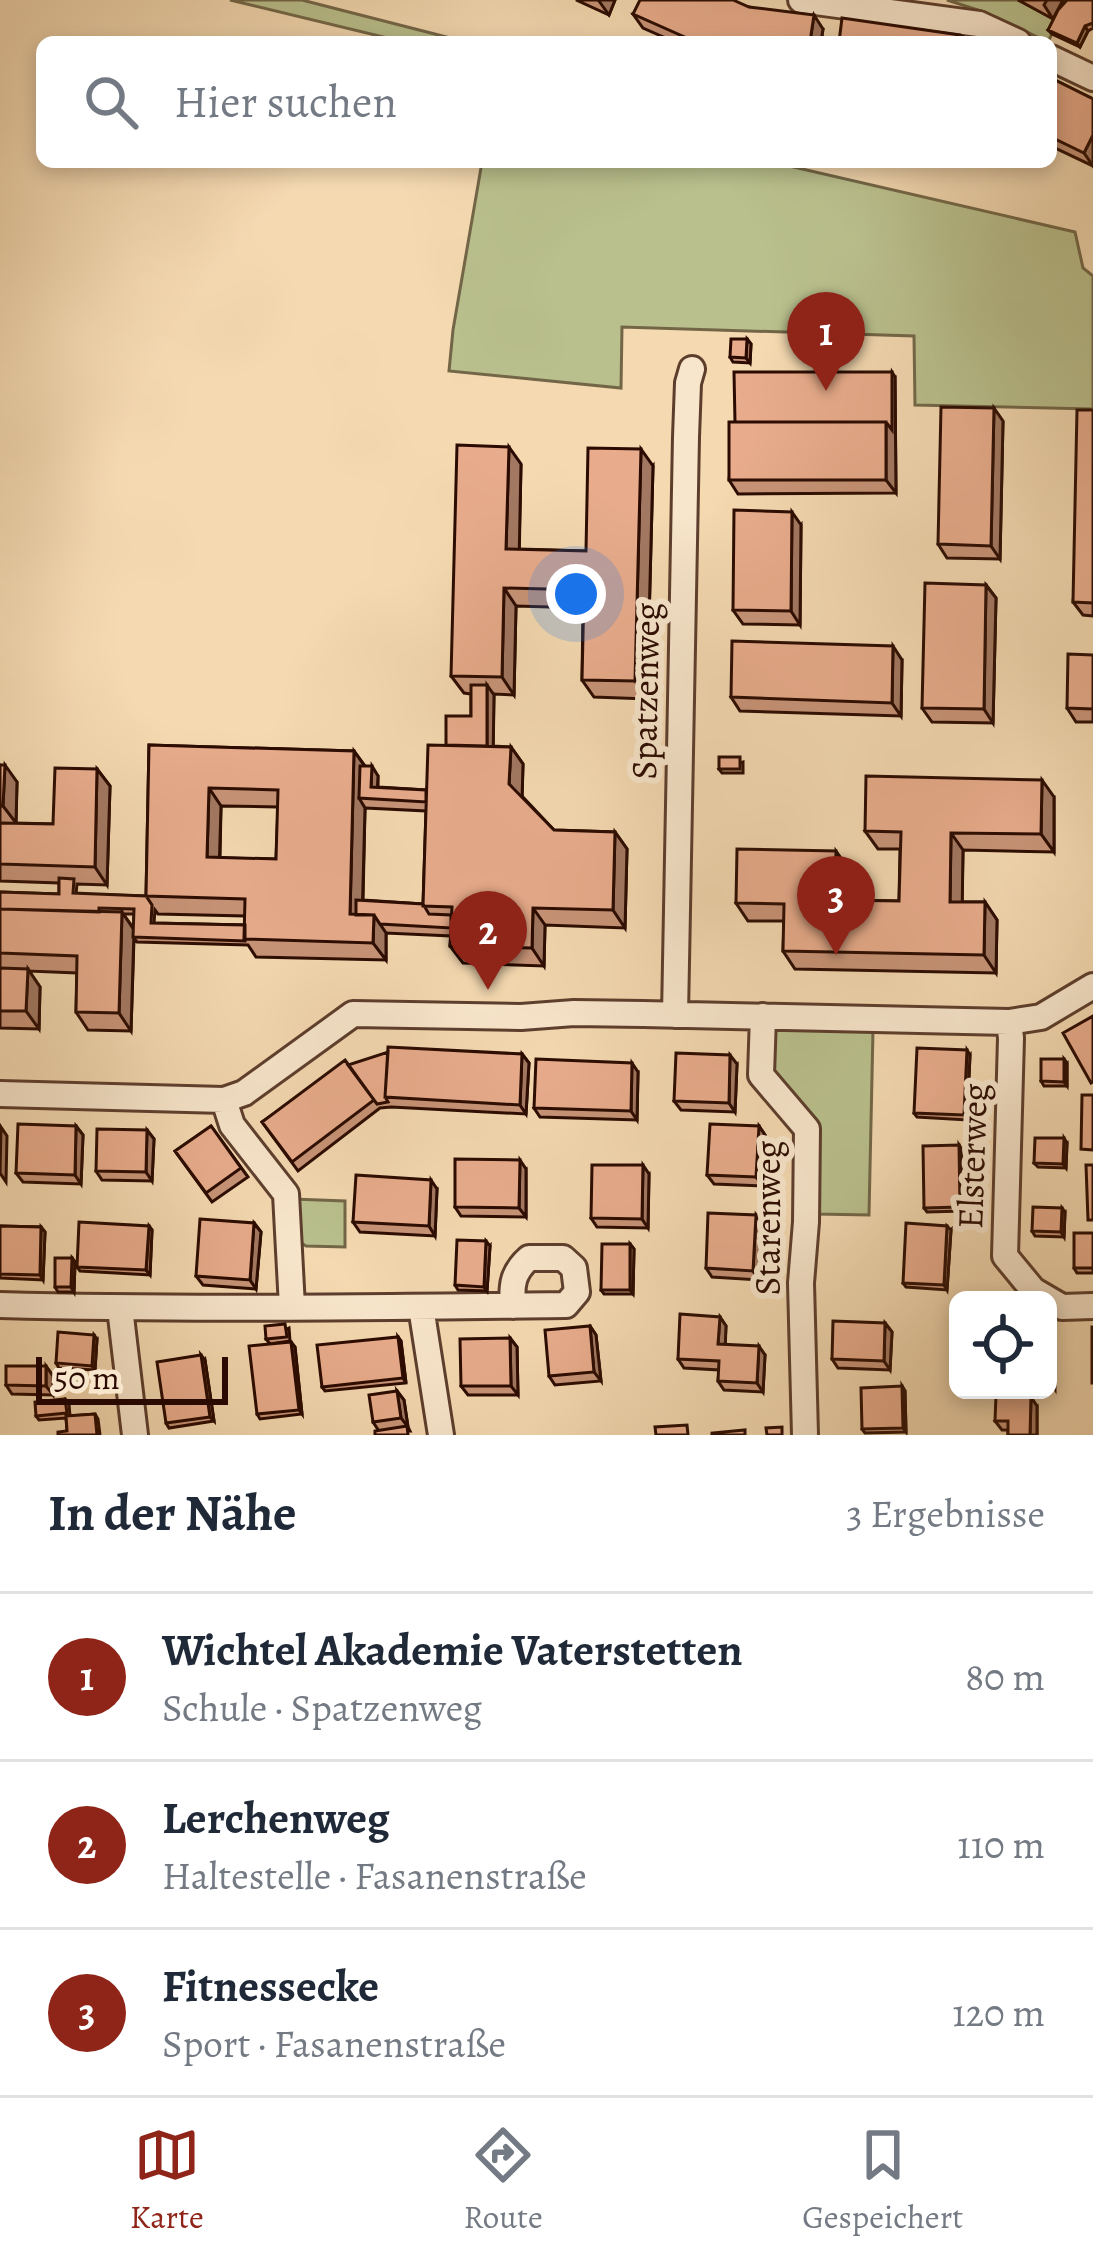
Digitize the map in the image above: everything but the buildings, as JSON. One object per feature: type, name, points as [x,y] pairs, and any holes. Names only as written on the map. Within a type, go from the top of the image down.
[{"type":"street","points":[[801,0],[979,24],[1005,36]]},
{"type":"street","points":[[1057,61],[1093,78]]},
{"type":"street","name":"Spatzenweg","points":[[675,1015],[686,437],[692,369]]},
{"type":"street","points":[[0,1094],[224,1100],[244,1093],[353,1014],[521,1017],[574,1013],[1009,1022],[1041,1017],[1093,986]]},
{"type":"street","name":"Starenweg","points":[[763,1016],[761,1075],[807,1130],[801,1283],[805,1435]]},
{"type":"street","name":"Elsterweg","points":[[1009,1022],[1005,1256],[1033,1290],[1062,1307],[1093,1306]]},
{"type":"street","points":[[224,1100],[232,1125],[286,1193],[292,1307]]},
{"type":"street","points":[[0,1305],[513,1306]]},
{"type":"street","points":[[421,1306],[441,1435]]},
{"type":"street","points":[[120,1308],[136,1435]]},
{"type":"green space","points":[[230,0],[302,0],[443,36],[379,36]]},
{"type":"green space","points":[[947,0],[1018,0],[1053,18],[1063,0],[1076,0],[1061,15],[1051,36],[1035,36]]},
{"type":"green space","points":[[481,168],[798,168],[1075,232],[1083,268],[1093,276],[1093,409],[915,405],[914,336],[622,327],[621,388],[449,371]]},
{"type":"green space","points":[[772,1027],[873,1030],[869,1215],[816,1214],[817,1125],[770,1074]]},
{"type":"green space","points":[[292,1199],[345,1201],[345,1247],[306,1246],[295,1239]]},
{"type":"place","name":"Wichtel Akademie Vaterstetten","points":[[826,391]]},
{"type":"place","name":"Fitnessecke","points":[[836,955]]},
{"type":"place","name":"Lerchenweg","points":[[488,990]]}]
